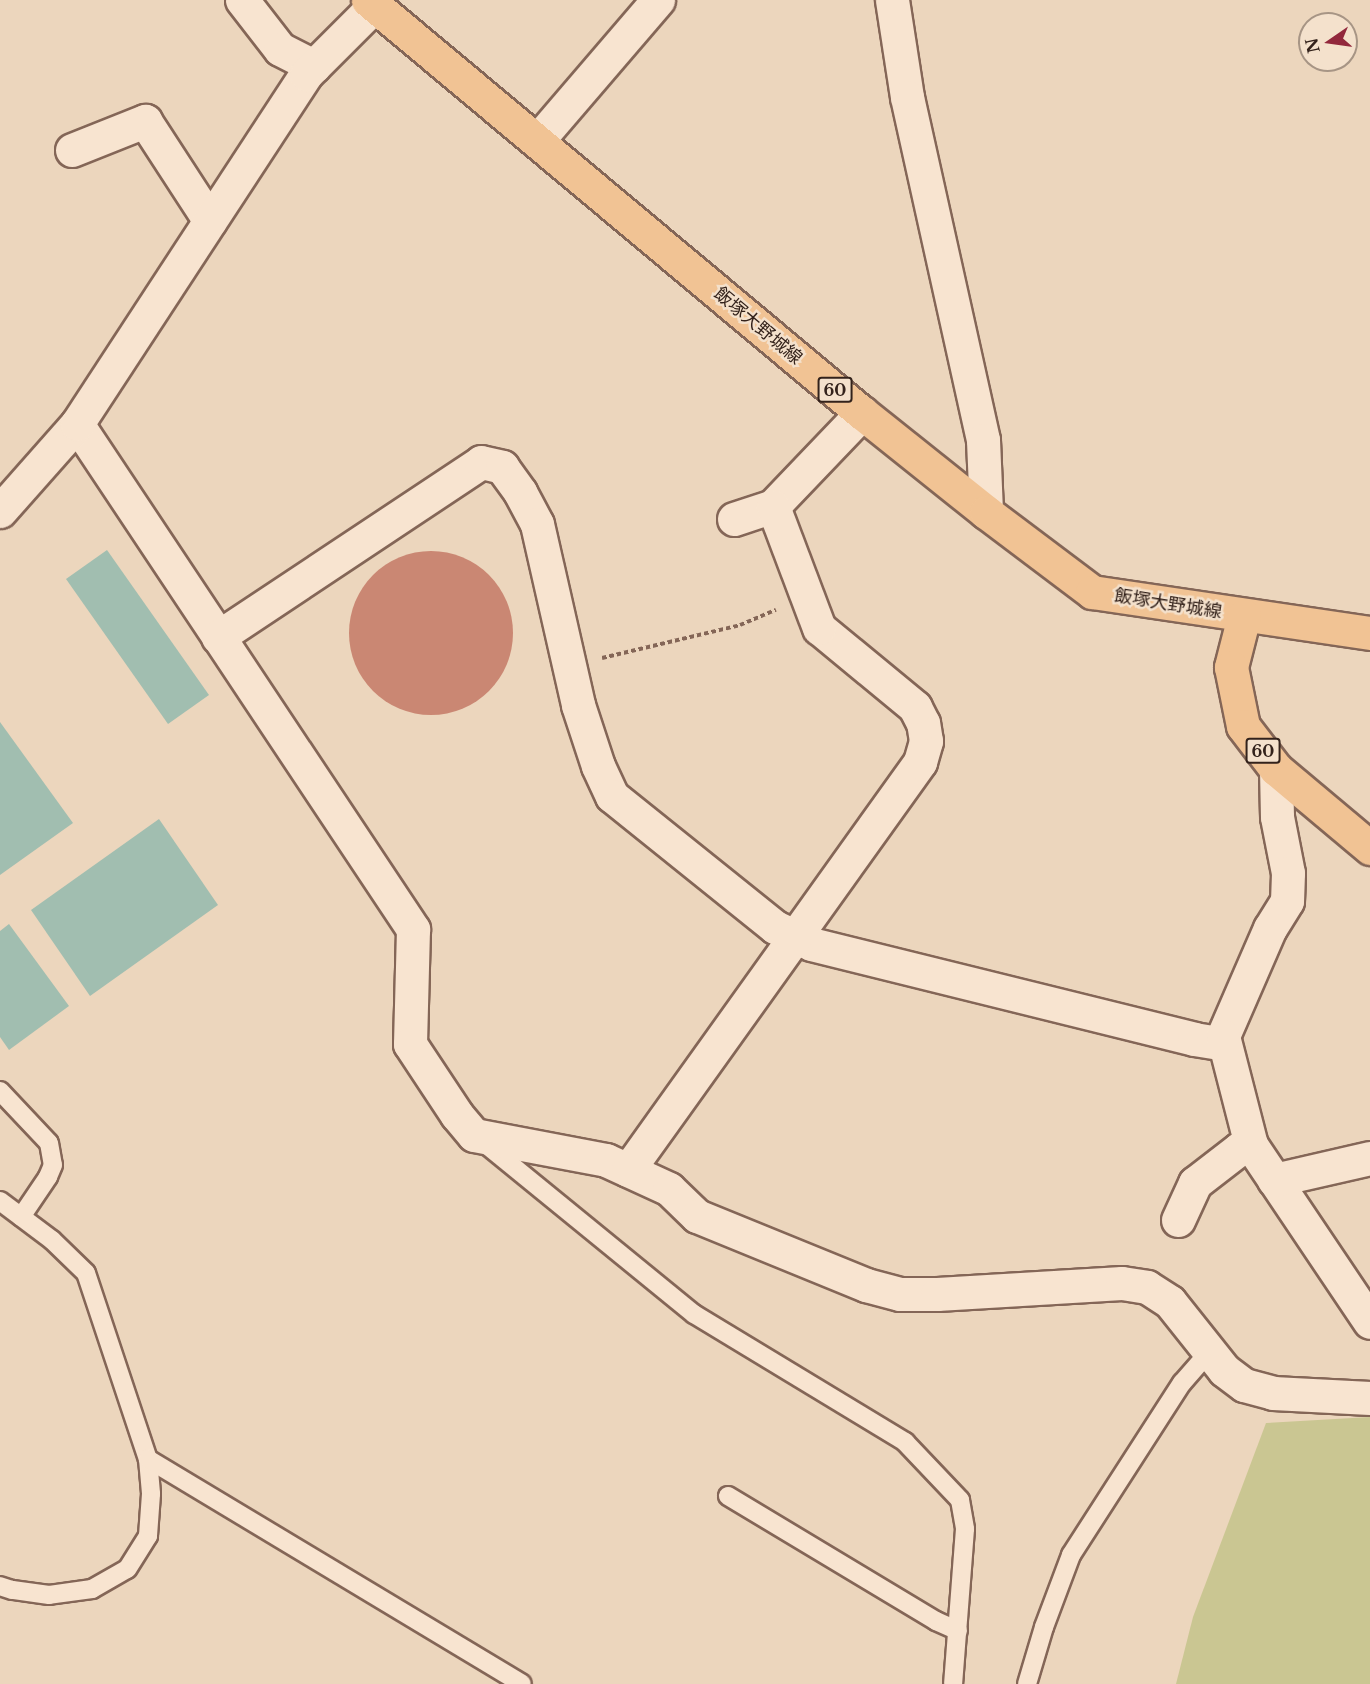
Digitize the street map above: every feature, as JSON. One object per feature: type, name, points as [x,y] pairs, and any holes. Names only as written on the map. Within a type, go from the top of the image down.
[{"type":"main road","name":"飯塚大野城線","points":[[371,3],[537,141],[598,195],[862,412],[986,512],[1092,592],[1370,633]]},
{"type":"main road","name":"飯塚大野城線","points":[[1244,616],[1232,667],[1243,726],[1276,769],[1370,848]]},
{"type":"street","points":[[242,0],[280,49],[314,66]]},
{"type":"street","points":[[537,141],[658,0]]},
{"type":"street","points":[[892,0],[907,97],[983,440],[986,512]]},
{"type":"street","points":[[0,511],[76,424],[314,66],[371,3]]},
{"type":"street","points":[[72,150],[145,121],[210,221]]},
{"type":"street","points":[[734,519],[773,506],[862,412]]},
{"type":"street","points":[[76,424],[413,929],[411,1044],[457,1115],[474,1135],[606,1160],[669,1189],[697,1216],[866,1285],[900,1294],[937,1294],[1122,1283],[1147,1287],[1170,1302],[1224,1370],[1244,1385],[1274,1393],[1370,1398]]},
{"type":"street","points":[[218,637],[481,462],[502,467],[520,492],[537,524],[578,705],[598,766],[612,796],[775,927],[811,944],[1194,1040],[1224,1044]]},
{"type":"street","points":[[628,1170],[920,762],[926,741],[923,723],[915,707],[819,628],[805,597],[773,506]]},
{"type":"street","points":[[1276,769],[1277,817],[1288,873],[1287,901],[1270,928],[1223,1036],[1224,1044],[1251,1145],[1370,1322]]},
{"type":"street","points":[[1178,1220],[1195,1183],[1239,1149],[1251,1145]]},
{"type":"street","points":[[1274,1180],[1370,1158]]},
{"type":"lane","points":[[0,1090],[49,1143],[53,1165],[48,1178],[21,1217]]},
{"type":"lane","points":[[474,1135],[694,1314],[905,1442],[960,1500],[965,1529],[953,1684]]},
{"type":"lane","points":[[0,1201],[51,1240],[86,1273],[148,1459],[151,1494],[148,1536],[127,1569],[92,1589],[49,1595],[0,1586]]},
{"type":"lane","points":[[1028,1684],[1044,1627],[1071,1554],[1182,1383],[1209,1352]]},
{"type":"lane","points":[[148,1459],[522,1684]]},
{"type":"lane","points":[[728,1496],[936,1622],[957,1631]]},
{"type":"path","points":[[569,666],[740,625],[805,597]]},
{"type":"shaded area","points":[[107,550],[209,695],[168,724],[66,579]]},
{"type":"shaded area","points":[[0,722],[73,823],[0,875]]},
{"type":"shaded area","points":[[159,819],[218,905],[90,996],[31,910]]},
{"type":"shaded area","points":[[9,924],[69,1006],[9,1050],[0,1037],[0,931]]},
{"type":"shaded area","points":[[1370,1417],[1370,1684],[1176,1684],[1193,1617],[1266,1423]]},
{"type":"building","points":[[431,551],[462,558],[489,575],[506,602],[513,633],[506,664],[489,691],[462,708],[431,715],[400,708],[373,691],[356,664],[349,633],[356,602],[373,575],[400,558]]}]
